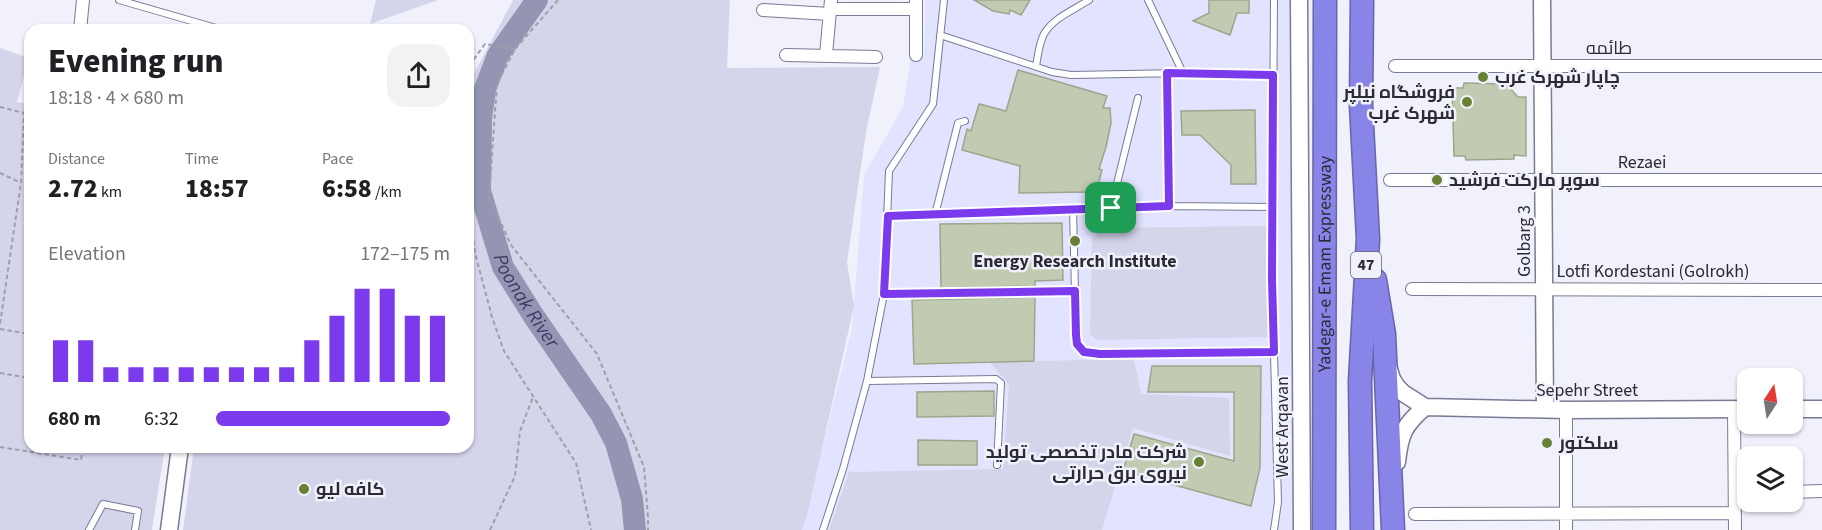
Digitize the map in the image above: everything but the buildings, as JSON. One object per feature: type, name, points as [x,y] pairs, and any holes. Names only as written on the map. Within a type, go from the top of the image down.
[{"type":"highway","name":"Yadegar-e Emam Expressway","points":[[1324,530],[1325,0]]},
{"type":"highway","name":"Yadegar-e Emam Expressway","points":[[1362,0],[1361,105],[1368,238],[1360,381],[1362,530]]},
{"type":"highway","points":[[1368,238],[1384,334],[1392,521]]},
{"type":"street","points":[[81,24],[83,0]]},
{"type":"street","name":"West Arqavan","points":[[1299,0],[1302,530]]},
{"type":"street","name":"Golbarg 3","points":[[1542,0],[1545,410]]},
{"type":"street","points":[[763,10],[916,5],[916,55]]},
{"type":"street","points":[[826,56],[830,8]]},
{"type":"street","points":[[786,55],[876,57]]},
{"type":"street","name":"طائمه","points":[[1395,66],[1822,66]]},
{"type":"street","name":"Rezaei","points":[[1390,180],[1822,180]]},
{"type":"street","name":"Lotfi Kordestani (Golrokh)","points":[[1412,289],[1822,290]]},
{"type":"street","points":[[1384,334],[1392,379],[1403,393],[1425,406],[1404,430],[1400,443],[1392,521]]},
{"type":"street","name":"Sepehr Street","points":[[1425,406],[1545,410],[1737,409]]},
{"type":"street","points":[[1803,409],[1822,409]]},
{"type":"street","points":[[1566,410],[1566,530]]},
{"type":"street","points":[[1735,530],[1740,434]]},
{"type":"street","points":[[169,530],[179,453]]},
{"type":"street","points":[[1803,492],[1822,491]]},
{"type":"street","points":[[1415,514],[1735,513]]},
{"type":"lane","points":[[119,0],[202,24]]},
{"type":"lane","points":[[823,530],[843,469],[867,381],[884,294],[889,171],[933,104],[944,0]]},
{"type":"lane","points":[[1036,66],[1040,44],[1050,25],[1089,0]]},
{"type":"lane","points":[[1148,0],[1184,73]]},
{"type":"lane","points":[[1274,0],[1274,352],[1278,502],[1274,530]]},
{"type":"lane","points":[[940,34],[1052,72],[1071,75],[1167,73],[1273,75]]},
{"type":"lane","points":[[1167,73],[1169,206]]},
{"type":"lane","points":[[1111,208],[1138,98]]},
{"type":"lane","points":[[935,215],[958,123],[965,121]]},
{"type":"lane","points":[[888,216],[1169,206],[1273,207]]},
{"type":"lane","points":[[1073,209],[1076,335],[1077,344],[1084,352],[1100,354],[1274,352]]},
{"type":"lane","points":[[884,294],[1075,291]]},
{"type":"lane","points":[[867,381],[996,379],[1001,383],[997,465]]},
{"type":"lane","points":[[89,530],[103,504],[138,511],[135,530]]},
{"type":"path","points":[[558,0],[514,49],[497,84],[489,197],[511,244],[597,354],[644,467],[648,530]]},
{"type":"path","points":[[474,59],[485,44],[514,49]]},
{"type":"path","points":[[0,107],[24,113],[21,183],[0,324]]},
{"type":"path","points":[[0,173],[21,183]]},
{"type":"path","points":[[474,245],[492,317],[504,351],[576,463],[591,530]]},
{"type":"path","points":[[0,280],[7,281]]},
{"type":"path","points":[[0,329],[24,333]]},
{"type":"path","points":[[0,372],[24,377]]},
{"type":"path","points":[[490,530],[515,476],[520,431],[533,396]]},
{"type":"path","points":[[0,447],[24,451]]},
{"type":"path","points":[[40,453],[81,459],[82,453]]},
{"type":"shaded area","points":[[376,0],[438,0],[370,24]]},
{"type":"shaded area","points":[[513,0],[730,0],[727,68],[880,67],[866,132],[847,262],[854,306],[802,530],[183,530],[193,453],[474,453],[474,73]]},
{"type":"shaded area","name":"Energy Research Institute","points":[[925,0],[1290,0],[1295,530],[802,530],[852,328],[864,175],[903,107],[911,57],[924,56]]},
{"type":"shaded area","points":[[0,48],[24,56],[24,76],[17,102],[24,103],[24,453],[164,453],[152,530],[0,530]]},
{"type":"shaded area","points":[[1268,226],[1270,337],[1097,340],[1090,334],[1092,238],[1105,228]]},
{"type":"shaded area","points":[[1134,359],[1141,394],[1229,398],[1230,456],[1133,428],[1102,530],[829,530],[849,472],[1003,469],[1009,384],[989,362]]},
{"type":"waterway","name":"Poonak River","points":[[537,0],[498,55],[485,89],[481,119],[480,191],[503,267],[601,414],[616,443],[632,499],[635,530]]},
{"type":"place","name":"چاپار شهرک غرب","points":[[1483,77]]},
{"type":"place","name":"فروشگاه نیلپر شهرک غرب","points":[[1467,102]]},
{"type":"place","name":"سوپر مارکت فرشید","points":[[1437,180]]},
{"type":"place","name":"Energy Research Institute","points":[[1075,241]]},
{"type":"place","name":"سلکتور","points":[[1547,443]]},
{"type":"place","name":"شرکت مادر تخصصی تولید نیروی برق حرارتی","points":[[1199,462]]},
{"type":"place","name":"کافه لیو","points":[[304,489]]},
{"type":"route","points":[[1167,73],[1273,75],[1274,352],[1100,354],[1084,352],[1077,344],[1075,291],[884,294],[888,216],[1111,208],[1169,206],[1167,73]]}]
